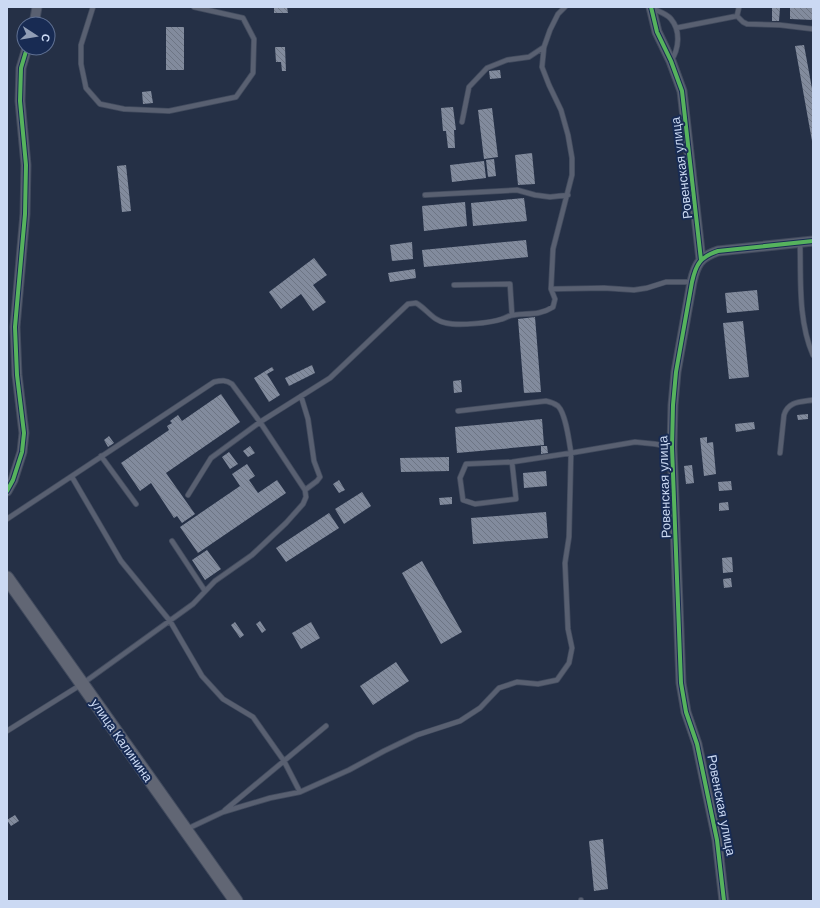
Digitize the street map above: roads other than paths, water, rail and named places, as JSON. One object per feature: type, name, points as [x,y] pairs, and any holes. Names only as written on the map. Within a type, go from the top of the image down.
[{"type":"main road","name":"улица Калинина","points":[[7,578],[236,901]]},
{"type":"street","name":"Ровенская улица","points":[[650,7],[657,32],[671,61],[682,91],[701,260],[695,270],[692,282],[676,372],[672,447],[681,683],[686,712],[697,744],[717,840],[724,901]]},
{"type":"street","points":[[7,490],[13,480],[22,452],[24,433],[18,375],[16,327],[25,214],[26,172],[20,101],[21,68],[25,56]]},
{"type":"street","points":[[701,260],[705,256],[718,251],[813,241]]},
{"type":"lane","points":[[94,7],[81,45],[81,64],[86,88],[100,104],[124,109],[169,111],[236,96],[253,73],[254,39],[243,18],[194,7]]},
{"type":"lane","points":[[188,495],[211,458],[260,422],[334,374],[408,304],[419,304],[437,320],[450,324],[492,321],[504,319],[512,315],[542,313],[553,307],[555,299],[551,289],[553,249],[572,175],[568,135],[561,110],[542,67],[544,47],[550,30],[558,14],[565,7]]},
{"type":"lane","points":[[650,7],[670,18],[676,28],[678,48],[671,61]]},
{"type":"lane","points":[[737,16],[739,7]]},
{"type":"lane","points":[[676,28],[737,16]]},
{"type":"lane","points":[[737,16],[747,24],[780,25],[813,29]]},
{"type":"lane","points":[[462,122],[469,86],[488,68],[507,60],[529,57],[544,47]]},
{"type":"lane","points":[[425,196],[517,190],[550,197],[568,195]]},
{"type":"lane","points":[[800,242],[802,312],[807,343],[813,355]]},
{"type":"lane","points":[[551,289],[604,288],[634,290],[647,288],[666,282],[692,282]]},
{"type":"lane","points":[[454,285],[510,284],[512,315]]},
{"type":"lane","points":[[7,519],[214,382],[220,380],[232,384],[260,422],[305,490],[306,497],[303,504],[286,523],[252,555],[214,581],[193,604],[82,684],[7,731]]},
{"type":"lane","points":[[301,396],[308,419],[314,461],[320,477],[305,490]]},
{"type":"lane","points":[[780,453],[786,409],[794,403],[813,400]]},
{"type":"lane","points":[[186,830],[222,812],[270,798],[300,792],[349,770],[384,751],[417,736],[460,721],[480,708],[500,688],[517,682],[538,684],[557,680],[569,663],[572,648],[568,629],[565,563],[569,537],[571,452],[562,413],[553,403],[546,401],[458,411]]},
{"type":"lane","points":[[512,462],[516,499],[475,504],[463,500],[460,478],[466,464],[512,462],[635,442],[672,447]]},
{"type":"lane","points":[[101,456],[136,504]]},
{"type":"lane","points":[[72,477],[121,561],[170,622],[202,676],[223,699],[253,717],[284,761],[300,792]]},
{"type":"lane","points":[[172,541],[205,591]]},
{"type":"lane","points":[[222,812],[326,726]]}]
